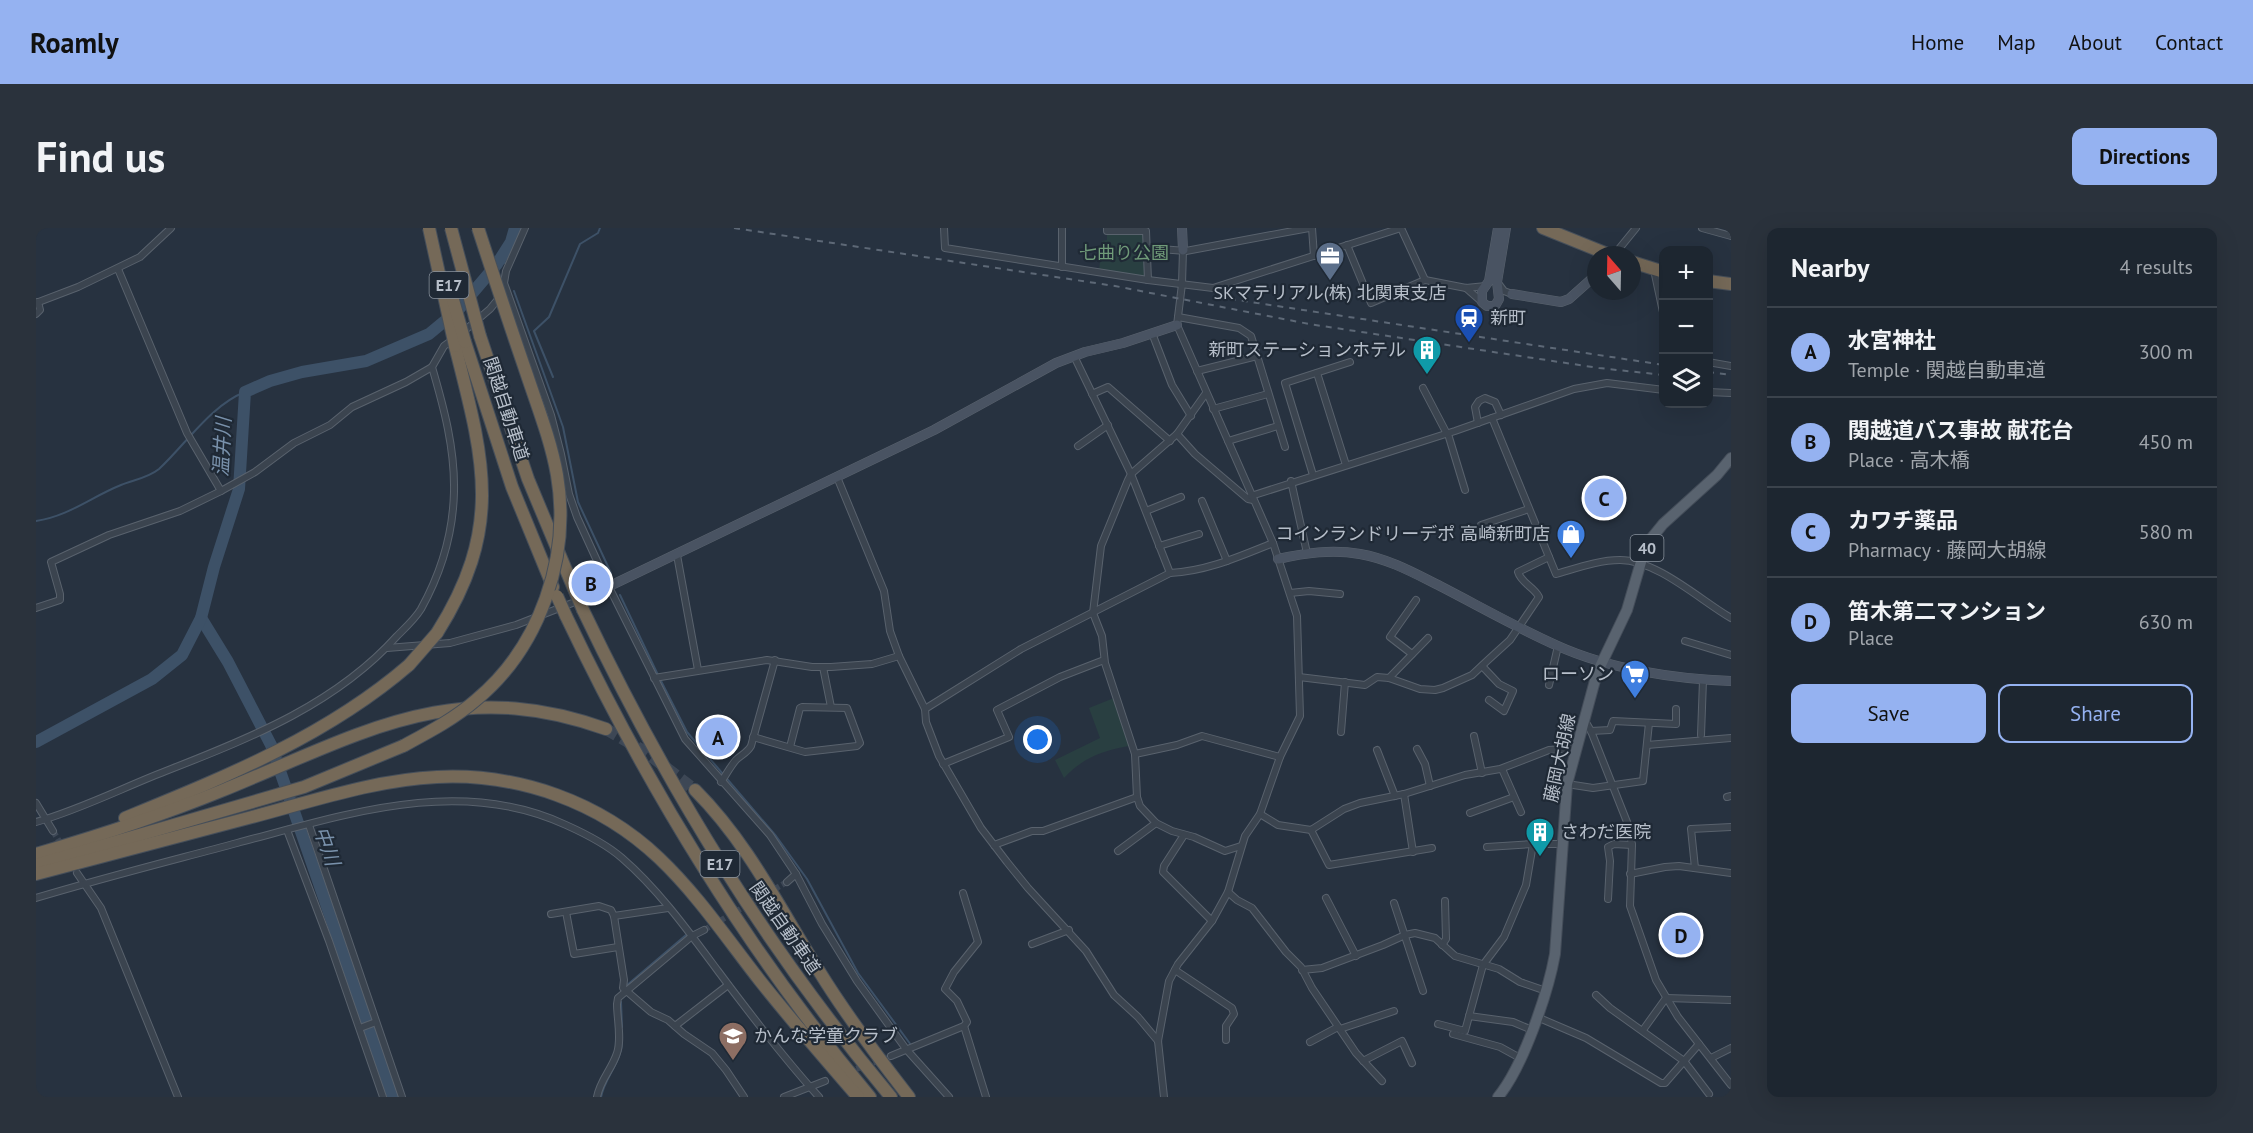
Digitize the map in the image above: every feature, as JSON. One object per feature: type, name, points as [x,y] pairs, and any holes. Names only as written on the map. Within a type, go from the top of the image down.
[{"type":"highway","points":[[36,848],[119,821],[195,789],[288,745],[353,709],[381,690],[409,665],[436,633],[464,585],[479,536],[483,483],[460,344],[429,228]]},
{"type":"highway","name":"関越自動車道","points":[[434,228],[460,344],[512,487],[566,616],[627,737],[708,875],[787,991],[870,1097]]},
{"type":"highway","name":"関越自動車道","points":[[451,228],[480,336],[528,479],[583,609],[643,732],[722,867],[801,983],[891,1097]]},
{"type":"highway","points":[[36,865],[304,787],[403,746],[478,699],[509,667],[522,648],[543,606],[558,544],[560,500],[553,453],[478,228]]},
{"type":"highway","points":[[1543,228],[1589,246]]},
{"type":"highway","points":[[1641,265],[1659,271]]},
{"type":"highway","points":[[1713,281],[1731,284]]},
{"type":"highway","points":[[36,854],[174,809],[367,731],[419,715],[459,708],[505,706],[558,713],[606,729]]},
{"type":"highway","points":[[36,874],[388,783],[436,777],[482,778],[546,791],[606,818],[659,858],[694,895],[795,1024],[858,1097]]},
{"type":"highway","points":[[695,790],[741,842],[826,981],[870,1046],[909,1097]]},
{"type":"main road","name":"藤岡大胡線","points":[[1498,1097],[1514,1072],[1532,1030],[1546,991],[1555,954],[1567,784],[1601,662],[1627,610],[1650,540],[1663,524],[1717,475],[1731,458]]},
{"type":"street","points":[[36,314],[40,310],[37,302],[78,287],[140,257],[171,228]]},
{"type":"street","points":[[36,608],[60,600],[51,562],[109,535],[180,511],[221,491],[255,472],[294,443],[330,425],[352,407],[432,367],[444,346],[498,302],[506,271],[525,228]]},
{"type":"street","points":[[944,228],[945,248],[1213,288],[1401,228],[1425,280]]},
{"type":"street","points":[[1062,228],[1062,267]]},
{"type":"street","points":[[1107,228],[1107,231],[1146,231],[1148,280]]},
{"type":"street","points":[[1164,1097],[1158,1041],[1165,995],[1175,970],[1212,921],[1228,892],[1245,836],[1260,814],[1280,757],[1300,716],[1297,616],[1290,593],[1272,543],[1206,393],[1178,321],[1182,284],[1182,228]]},
{"type":"street","points":[[1147,248],[1186,251],[1310,228],[1314,256]]},
{"type":"street","points":[[1482,302],[1482,291],[1487,286],[1498,228]]},
{"type":"street","points":[[1495,306],[1499,299],[1497,282],[1506,228]]},
{"type":"street","points":[[1620,246],[1635,228]]},
{"type":"street","points":[[1702,228],[1731,236]]},
{"type":"street","points":[[1347,246],[1371,303],[1425,280],[1466,288],[1487,286]]},
{"type":"street","points":[[118,269],[187,433],[221,491]]},
{"type":"street","points":[[1497,282],[1504,291],[1512,294],[1561,302],[1569,299],[1587,283]]},
{"type":"street","points":[[504,283],[551,415],[569,494],[577,517],[609,587],[686,739],[724,778],[770,835],[796,874],[822,924],[857,981],[906,1049],[949,1097]]},
{"type":"street","points":[[1466,288],[1487,306],[1495,306],[1512,294]]},
{"type":"street","points":[[387,648],[450,643],[516,625],[589,596],[934,430],[1056,363],[1124,343],[1178,321],[1239,328],[1251,336],[1285,447]]},
{"type":"street","points":[[1152,333],[1172,385],[1191,416]]},
{"type":"street","points":[[1074,356],[1131,474],[1170,573]]},
{"type":"street","points":[[1197,371],[1257,356]]},
{"type":"street","points":[[1313,475],[1285,383],[1350,362]]},
{"type":"street","points":[[1713,363],[1731,366]]},
{"type":"street","points":[[36,822],[232,746],[304,710],[359,673],[387,648],[420,611],[442,564],[451,527],[454,492],[449,434],[432,367]]},
{"type":"street","points":[[1317,373],[1346,465]]},
{"type":"street","points":[[1177,434],[1195,454],[1241,493],[1252,498],[1291,482],[1448,434],[1574,389],[1607,383],[1659,389]]},
{"type":"street","points":[[1092,394],[1108,387],[1170,441]]},
{"type":"street","points":[[1423,388],[1448,434],[1465,490]]},
{"type":"street","points":[[1206,393],[1177,434],[1131,474],[1101,546],[1093,613],[1102,636],[1104,660],[1135,754],[1137,797],[1140,806],[1156,823],[1172,831],[1194,837],[1216,849],[1225,851],[1241,846]]},
{"type":"street","points":[[1713,393],[1731,393]]},
{"type":"street","points":[[1213,409],[1268,394]]},
{"type":"street","points":[[1478,423],[1475,407],[1485,398],[1495,402],[1501,415]]},
{"type":"street","points":[[1492,418],[1556,574],[1620,560],[1641,562],[1731,618]]},
{"type":"street","points":[[1078,447],[1108,425]]},
{"type":"street","points":[[1228,441],[1278,426]]},
{"type":"street","points":[[837,477],[884,591],[888,625],[899,656],[925,709],[926,722],[943,764],[981,828],[994,845],[1028,888],[1086,951],[1114,995],[1138,1017],[1158,1041]]},
{"type":"street","points":[[1291,482],[1307,553]]},
{"type":"street","points":[[1146,511],[1181,497]]},
{"type":"street","points":[[1202,501],[1227,561]]},
{"type":"street","points":[[1480,525],[1529,509]]},
{"type":"street","points":[[1159,546],[1199,534]]},
{"type":"street","points":[[925,709],[1021,649],[1170,573],[1193,572],[1272,543]]},
{"type":"street","points":[[1278,559],[1331,551],[1360,554],[1397,564],[1558,646],[1601,662],[1703,680],[1731,681]]},
{"type":"street","points":[[677,555],[698,670]]},
{"type":"street","points":[[1299,677],[1365,684],[1377,677],[1389,678],[1420,689],[1435,690],[1464,679],[1510,640],[1539,597],[1521,580],[1518,572],[1549,557]]},
{"type":"street","points":[[1290,593],[1309,591],[1340,594]]},
{"type":"street","points":[[1412,654],[1390,636],[1416,600]]},
{"type":"street","points":[[1389,678],[1428,638]]},
{"type":"street","points":[[1685,641],[1731,655]]},
{"type":"street","points":[[1549,685],[1558,646]]},
{"type":"street","points":[[654,678],[775,660],[795,665],[823,667],[872,664],[899,656]]},
{"type":"street","points":[[724,778],[740,757],[746,754],[775,660]]},
{"type":"street","points":[[943,764],[1009,737],[997,710],[1025,694],[1104,660]]},
{"type":"street","points":[[1482,666],[1499,684],[1513,691],[1504,711],[1489,700]]},
{"type":"street","points":[[823,667],[831,707]]},
{"type":"street","points":[[1701,735],[1703,680]]},
{"type":"street","points":[[1341,732],[1345,682]]},
{"type":"street","points":[[753,737],[805,752],[856,746],[860,743],[848,708],[800,708],[790,747]]},
{"type":"street","points":[[1591,730],[1610,729],[1613,721],[1676,724],[1676,709]]},
{"type":"street","points":[[1584,719],[1591,730],[1614,785],[1629,827],[1632,845],[1630,906],[1656,981],[1699,1044],[1731,1085]]},
{"type":"street","points":[[1567,784],[1586,789],[1643,781],[1649,723]]},
{"type":"street","points":[[1135,754],[1177,745],[1202,736],[1280,757]]},
{"type":"street","points":[[1473,736],[1482,773]]},
{"type":"street","points":[[1647,746],[1731,738]]},
{"type":"street","points":[[1260,814],[1278,825],[1311,830],[1344,809],[1360,803],[1404,794],[1465,775],[1502,769],[1549,750],[1576,747]]},
{"type":"street","points":[[1417,749],[1425,764],[1430,786]]},
{"type":"street","points":[[1377,750],[1395,796]]},
{"type":"street","points":[[1502,769],[1521,812]]},
{"type":"street","points":[[1404,794],[1413,852]]},
{"type":"street","points":[[994,845],[1032,831],[1043,831],[1137,797]]},
{"type":"street","points":[[1470,813],[1514,797]]},
{"type":"street","points":[[36,898],[85,883],[380,807],[428,802],[473,801],[532,811],[603,844],[622,858],[692,936],[819,1097]]},
{"type":"street","points":[[36,803],[53,831]]},
{"type":"street","points":[[1118,851],[1156,823]]},
{"type":"street","points":[[307,825],[402,1097]]},
{"type":"street","points":[[1695,867],[1691,829],[1731,827]]},
{"type":"street","points":[[289,830],[361,1027],[383,1097]]},
{"type":"street","points":[[1311,830],[1329,865],[1360,858],[1431,848]]},
{"type":"street","points":[[1184,835],[1164,866],[1163,872],[1212,921]]},
{"type":"street","points":[[1438,1024],[1465,1031],[1483,965],[1504,937],[1526,885],[1533,844],[1532,835]]},
{"type":"street","points":[[1487,847],[1563,844]]},
{"type":"street","points":[[1608,899],[1610,861],[1608,847],[1614,844],[1632,845]]},
{"type":"street","points":[[1630,874],[1665,867],[1695,867],[1731,873]]},
{"type":"street","points":[[77,873],[101,908],[178,1097]]},
{"type":"street","points":[[787,882],[796,874]]},
{"type":"street","points":[[891,1056],[964,1026],[967,1022],[957,1001],[945,989],[958,967],[978,942],[963,892]]},
{"type":"street","points":[[1228,892],[1252,908],[1302,969],[1339,1028],[1363,1061],[1382,1081]]},
{"type":"street","points":[[1326,898],[1356,956]]},
{"type":"street","points":[[1442,945],[1446,939],[1445,901]]},
{"type":"street","points":[[1394,903],[1423,991]]},
{"type":"street","points":[[551,914],[604,906],[611,910],[614,916],[625,991],[651,1012],[712,1053],[744,1097]]},
{"type":"street","points":[[614,916],[668,908]]},
{"type":"street","points":[[566,912],[574,954],[618,947]]},
{"type":"street","points":[[597,1097],[602,1080],[617,1055],[619,1047],[618,998],[692,936],[704,930]]},
{"type":"street","points":[[1032,944],[1069,930]]},
{"type":"street","points":[[1302,969],[1322,968],[1404,935],[1415,933],[1435,938],[1455,957],[1499,969],[1520,982],[1546,991]]},
{"type":"street","points":[[1175,970],[1232,1008],[1234,1014],[1226,1026],[1226,1040]]},
{"type":"street","points":[[675,1026],[729,985]]},
{"type":"street","points":[[1596,995],[1610,1008],[1684,1061],[1709,1094]]},
{"type":"street","points":[[1666,998],[1731,1000]]},
{"type":"street","points":[[1643,1030],[1666,998]]},
{"type":"street","points":[[1310,1042],[1339,1028],[1394,1011]]},
{"type":"street","points":[[1469,1016],[1513,1022],[1532,1030]]},
{"type":"street","points":[[1537,1017],[1586,1038],[1661,1083],[1665,1083],[1699,1044]]},
{"type":"street","points":[[361,1027],[374,1022]]},
{"type":"street","points":[[964,1026],[986,1097]]},
{"type":"street","points":[[1453,1034],[1500,1047],[1520,1058]]},
{"type":"street","points":[[1363,1061],[1402,1041],[1412,1063]]},
{"type":"street","points":[[1711,1058],[1731,1048]]},
{"type":"street","points":[[784,1097],[825,1081]]},
{"type":"green space","name":"七曲り公園","points":[[1107,232],[1145,232],[1147,279],[1099,271],[1102,241],[1107,240]]},
{"type":"green space","points":[[1114,698],[1129,746],[1093,756],[1064,778],[1055,760],[1100,738],[1089,708]]},
{"type":"waterway","name":"温井川","points":[[36,742],[152,679],[182,655],[201,618],[214,567],[239,489],[245,392],[270,381],[302,372],[366,361],[429,334],[458,310],[497,264],[511,242],[515,228]]},
{"type":"waterway","points":[[553,377],[534,331],[549,317],[580,244],[598,233],[600,228]]},
{"type":"waterway","name":"温井川","points":[[502,256],[505,263]]},
{"type":"waterway","points":[[514,291],[563,427],[578,502],[611,573]]},
{"type":"waterway","points":[[36,521],[59,515],[110,490],[155,472],[221,406],[245,392]]},
{"type":"waterway","points":[[620,595],[658,675]]},
{"type":"waterway","name":"中川","points":[[201,618],[228,662],[271,745],[393,1097]]},
{"type":"waterway","points":[[660,679],[687,732],[776,836],[807,879],[858,973],[911,1045]]},
{"type":"waterway","points":[[626,986],[686,935]]},
{"type":"waterway","points":[[621,1002],[622,1027]]},
{"type":"waterway","points":[[601,1097],[620,1054],[622,1039]]},
{"type":"tunnel","points":[[606,729],[647,753],[695,790]]},
{"type":"tunnel","points":[[53,831],[62,846]]},
{"type":"tunnel","points":[[704,930],[787,882]]},
{"type":"tunnel","points":[[848,1072],[891,1056]]},
{"type":"railway","points":[[734,228],[1115,286],[1309,324],[1599,368],[1659,374]]},
{"type":"railway","points":[[1218,297],[1659,364]]},
{"type":"railway","points":[[1713,373],[1731,375]]},
{"type":"place","name":"SKマテリアル(株) 北関東支店","points":[[1330,282]]},
{"type":"place","name":"新町","points":[[1469,344]]},
{"type":"place","name":"新町ステーションホテル","points":[[1427,376]]},
{"type":"place","name":"カワチ薬品","points":[[1604,498]]},
{"type":"place","name":"コインランドリーデポ 高崎新町店","points":[[1571,560]]},
{"type":"place","name":"関越道バス事故 献花台","points":[[591,583]]},
{"type":"place","name":"ローソン","points":[[1635,700]]},
{"type":"place","name":"水宮神社","points":[[718,737]]},
{"type":"place","name":"さわだ医院","points":[[1540,858]]},
{"type":"place","name":"笛木第二マンション","points":[[1681,935]]},
{"type":"place","name":"かんな学童クラブ","points":[[733,1062]]}]
